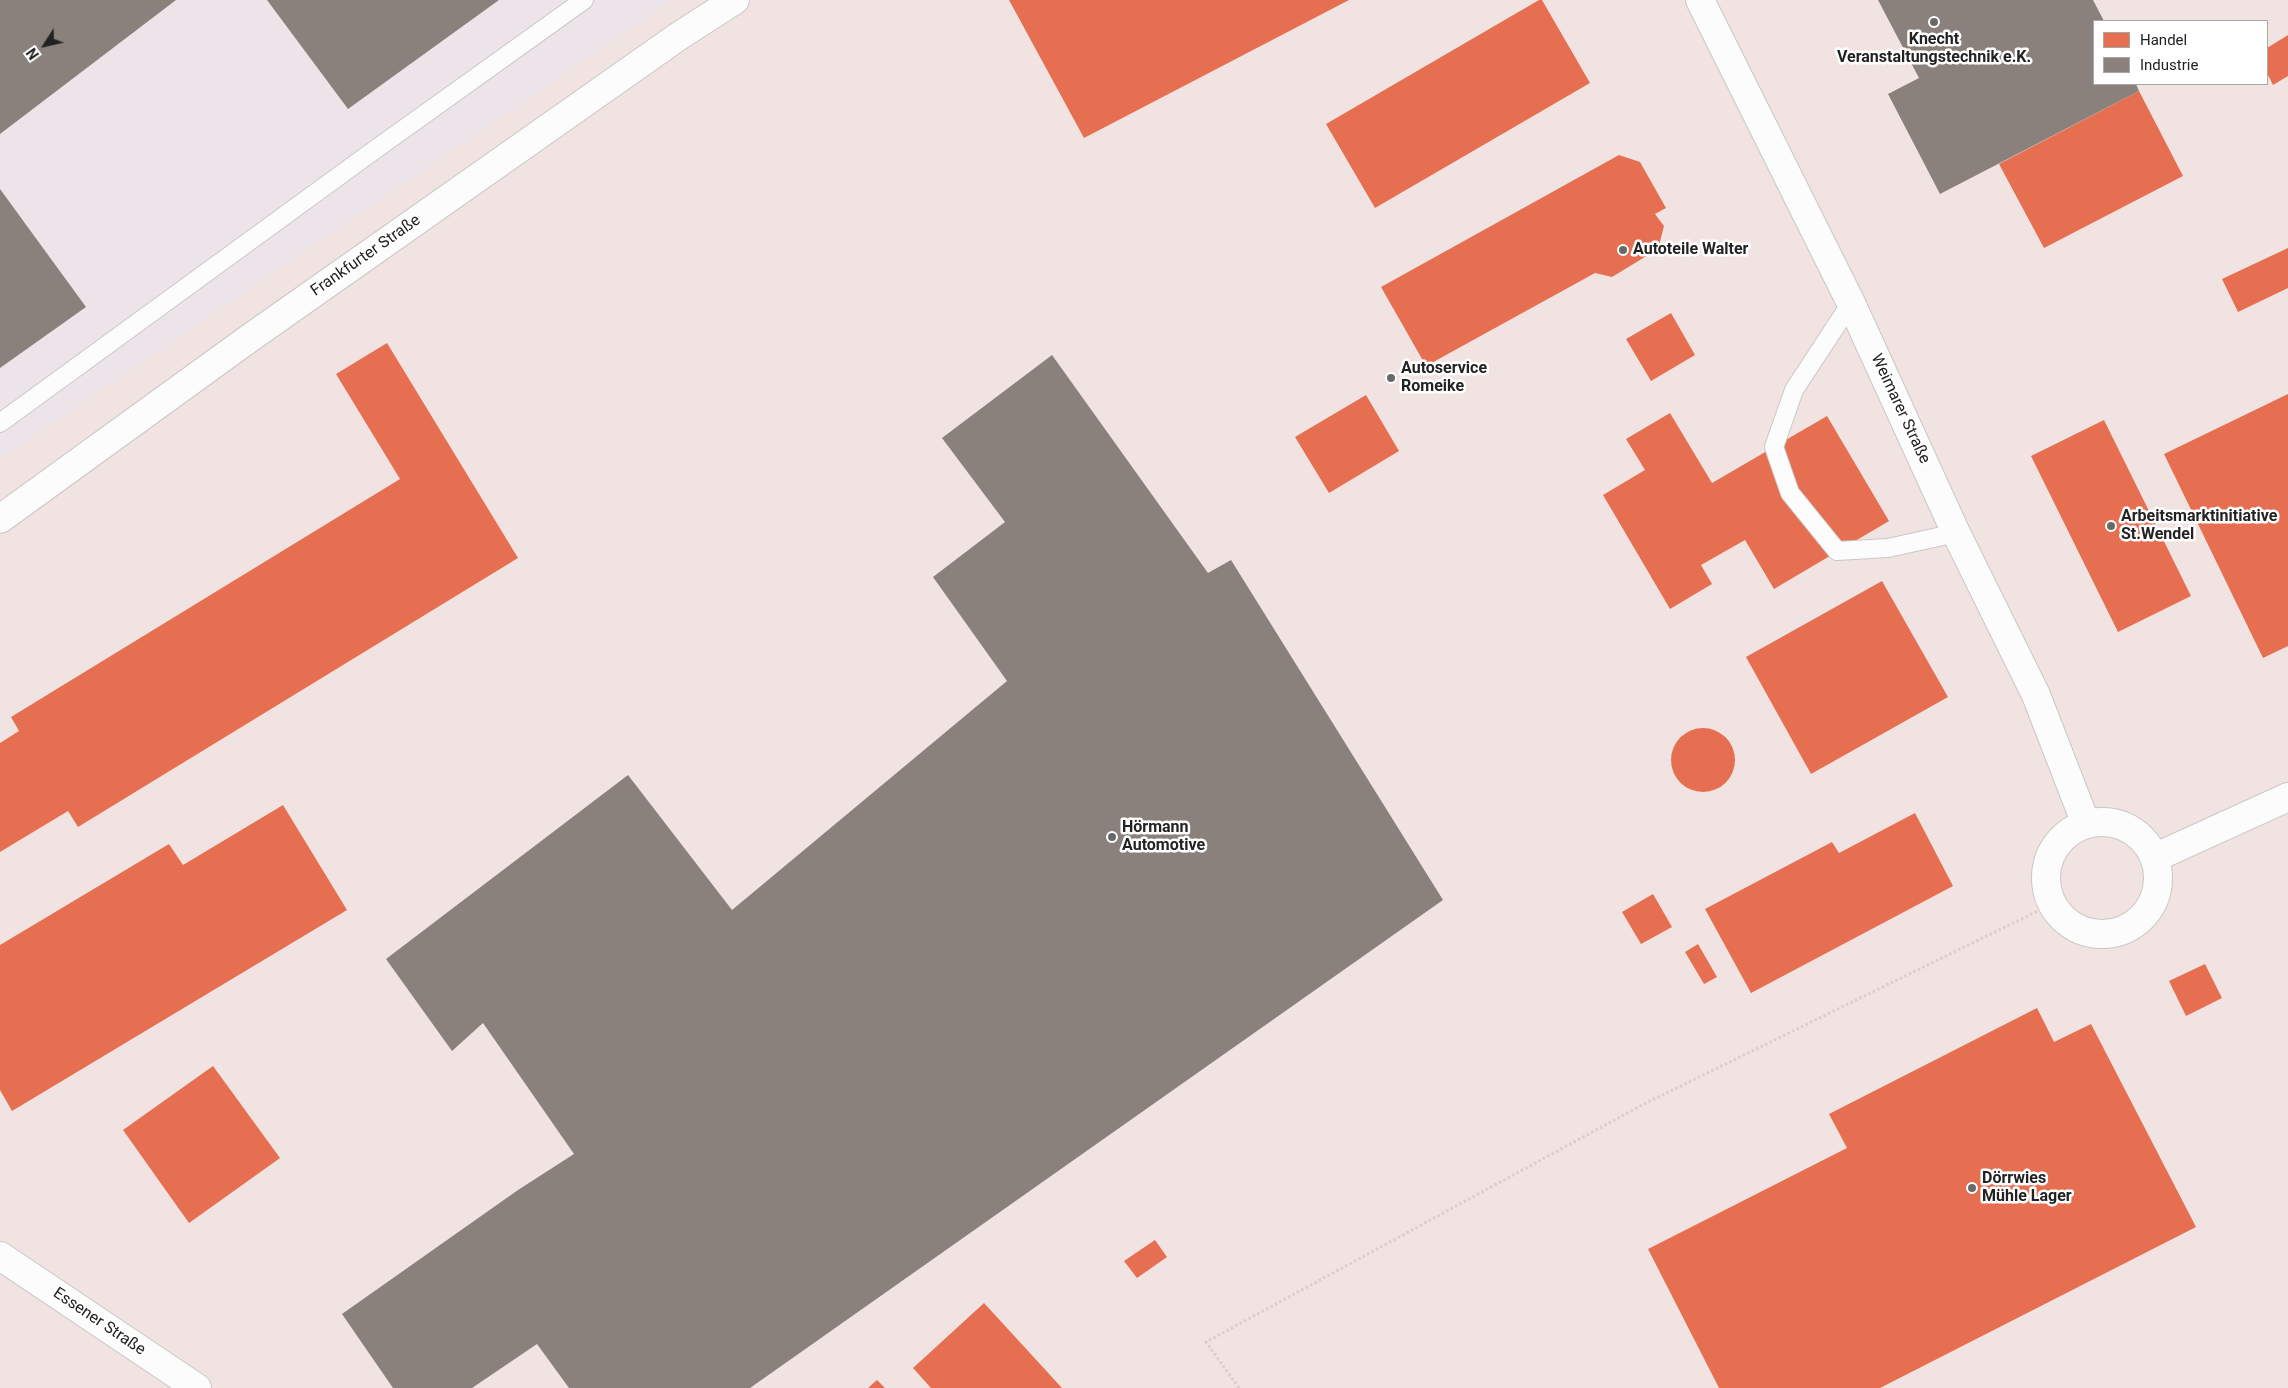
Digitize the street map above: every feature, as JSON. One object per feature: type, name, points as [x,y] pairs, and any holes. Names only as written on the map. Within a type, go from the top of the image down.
[{"type":"street","name":"Frankfurter Straße","points":[[0,518],[263,328],[679,36],[735,0]]},
{"type":"street","name":"Weimarer Straße","points":[[1700,0],[1851,303],[1956,532],[2036,695],[2086,824]]},
{"type":"street","points":[[2154,858],[2288,797]]},
{"type":"street","points":[[2102,822],[2119,825],[2134,832],[2146,843],[2154,858],[2158,876],[2155,895],[2146,912],[2133,925],[2116,932],[2097,934],[2080,929],[2064,919],[2052,904],[2046,888],[2046,872],[2050,856],[2059,841],[2071,830],[2086,824],[2102,822]]},
{"type":"street","name":"Essener Straße","points":[[0,1256],[197,1388]]},
{"type":"lane","points":[[0,423],[584,0]]},
{"type":"lane","points":[[1851,303],[1794,390],[1774,447],[1790,493],[1837,551],[1888,548],[1956,532]]},
{"type":"path","points":[[1239,1388],[1206,1342],[1642,1105],[2052,904]]},
{"type":"shaded area","points":[[0,0],[673,0],[0,459]]},
{"type":"shaded area","points":[[673,0],[2288,0],[2288,1388],[0,1388],[0,459]]},
{"type":"building: Handel","points":[[1009,0],[1349,0],[1084,138]]},
{"type":"building: Handel","points":[[1542,0],[1590,83],[1375,208],[1326,124]]},
{"type":"building: Handel","points":[[2288,35],[2288,76],[2273,85],[2268,75],[2268,47]]},
{"type":"building: Handel","points":[[2139,91],[2183,176],[2044,248],[1999,164]]},
{"type":"building: Handel","points":[[1619,155],[1640,162],[1666,208],[1655,214],[1664,226],[1658,249],[1612,277],[1595,273],[1426,366],[1381,287]]},
{"type":"building: Handel","points":[[2288,248],[2288,288],[2238,312],[2222,279]]},
{"type":"building: Handel","points":[[1671,313],[1695,355],[1651,381],[1626,339]]},
{"type":"building: Handel","points":[[387,343],[518,558],[78,827],[68,811],[0,852],[0,743],[19,731],[11,717],[400,479],[336,374]]},
{"type":"building: Handel","points":[[2288,394],[2288,646],[2263,658],[2164,454]]},
{"type":"building: Handel","points":[[1366,395],[1399,451],[1329,493],[1295,437]]},
{"type":"building: Handel","points":[[1670,413],[1712,483],[1827,416],[1889,521],[1774,589],[1745,540],[1701,565],[1712,584],[1670,609],[1603,495],[1645,470],[1626,439]]},
{"type":"building: Handel","name":"Arbeitsmarktinitiative St.Wendel","points":[[2104,420],[2191,596],[2118,632],[2031,456]]},
{"type":"building: Handel","points":[[1882,581],[1948,697],[1811,774],[1746,657]]},
{"type":"building: Handel","points":[[1697,728],[1709,728],[1726,737],[1733,748],[1735,760],[1733,772],[1726,783],[1709,792],[1697,792],[1685,787],[1676,778],[1671,766],[1671,754],[1676,742],[1685,733]]},
{"type":"building: Handel","points":[[283,805],[347,910],[12,1111],[0,1090],[0,945],[169,844],[183,865]]},
{"type":"building: Handel","points":[[1915,813],[1953,886],[1751,993],[1705,909],[1832,842],[1839,853]]},
{"type":"building: Handel","points":[[1653,894],[1672,927],[1641,944],[1622,912]]},
{"type":"building: Handel","points":[[1698,944],[1717,977],[1704,984],[1685,952]]},
{"type":"building: Handel","points":[[2205,964],[2222,998],[2186,1016],[2169,981]]},
{"type":"building: Handel","name":"Dörrwies Mühle Lager","points":[[2037,1008],[2054,1042],[2091,1024],[2196,1227],[1880,1388],[1719,1388],[1648,1249],[1847,1148],[1829,1114]]},
{"type":"building: Handel","points":[[213,1066],[280,1158],[189,1223],[123,1130]]},
{"type":"building: Handel","points":[[1155,1240],[1167,1257],[1137,1278],[1124,1261]]},
{"type":"building: Handel","points":[[984,1303],[1062,1388],[931,1388],[913,1368]]},
{"type":"building: Handel","points":[[877,1380],[885,1388],[868,1388]]},
{"type":"building: Industrie","points":[[0,0],[176,0],[0,134]]},
{"type":"building: Industrie","points":[[267,0],[499,0],[348,109]]},
{"type":"building: Industrie","points":[[1878,0],[2093,0],[2103,20],[2093,20],[2093,85],[2136,85],[2139,91],[1940,194],[1888,94],[1919,78]]},
{"type":"building: Industrie","points":[[0,189],[86,307],[0,368]]},
{"type":"building: Industrie","name":"Hörmann Automotive","points":[[1052,355],[1208,573],[1231,560],[1443,900],[750,1388],[569,1388],[537,1344],[472,1388],[393,1388],[342,1314],[518,1190],[574,1154],[483,1023],[452,1051],[386,959],[628,775],[732,910],[1007,681],[933,577],[1005,522],[942,438]]},
{"type":"place","name":"Knecht Veranstaltungstechnik e.K.","points":[[1934,22]]},
{"type":"place","name":"Autoteile Walter","points":[[1623,250]]},
{"type":"place","name":"Autoservice Romeike","points":[[1391,378]]},
{"type":"place","name":"Arbeitsmarktinitiative St.Wendel","points":[[2111,526]]},
{"type":"place","name":"Hörmann Automotive","points":[[1112,837]]},
{"type":"place","name":"Dörrwies Mühle Lager","points":[[1972,1188]]}]
